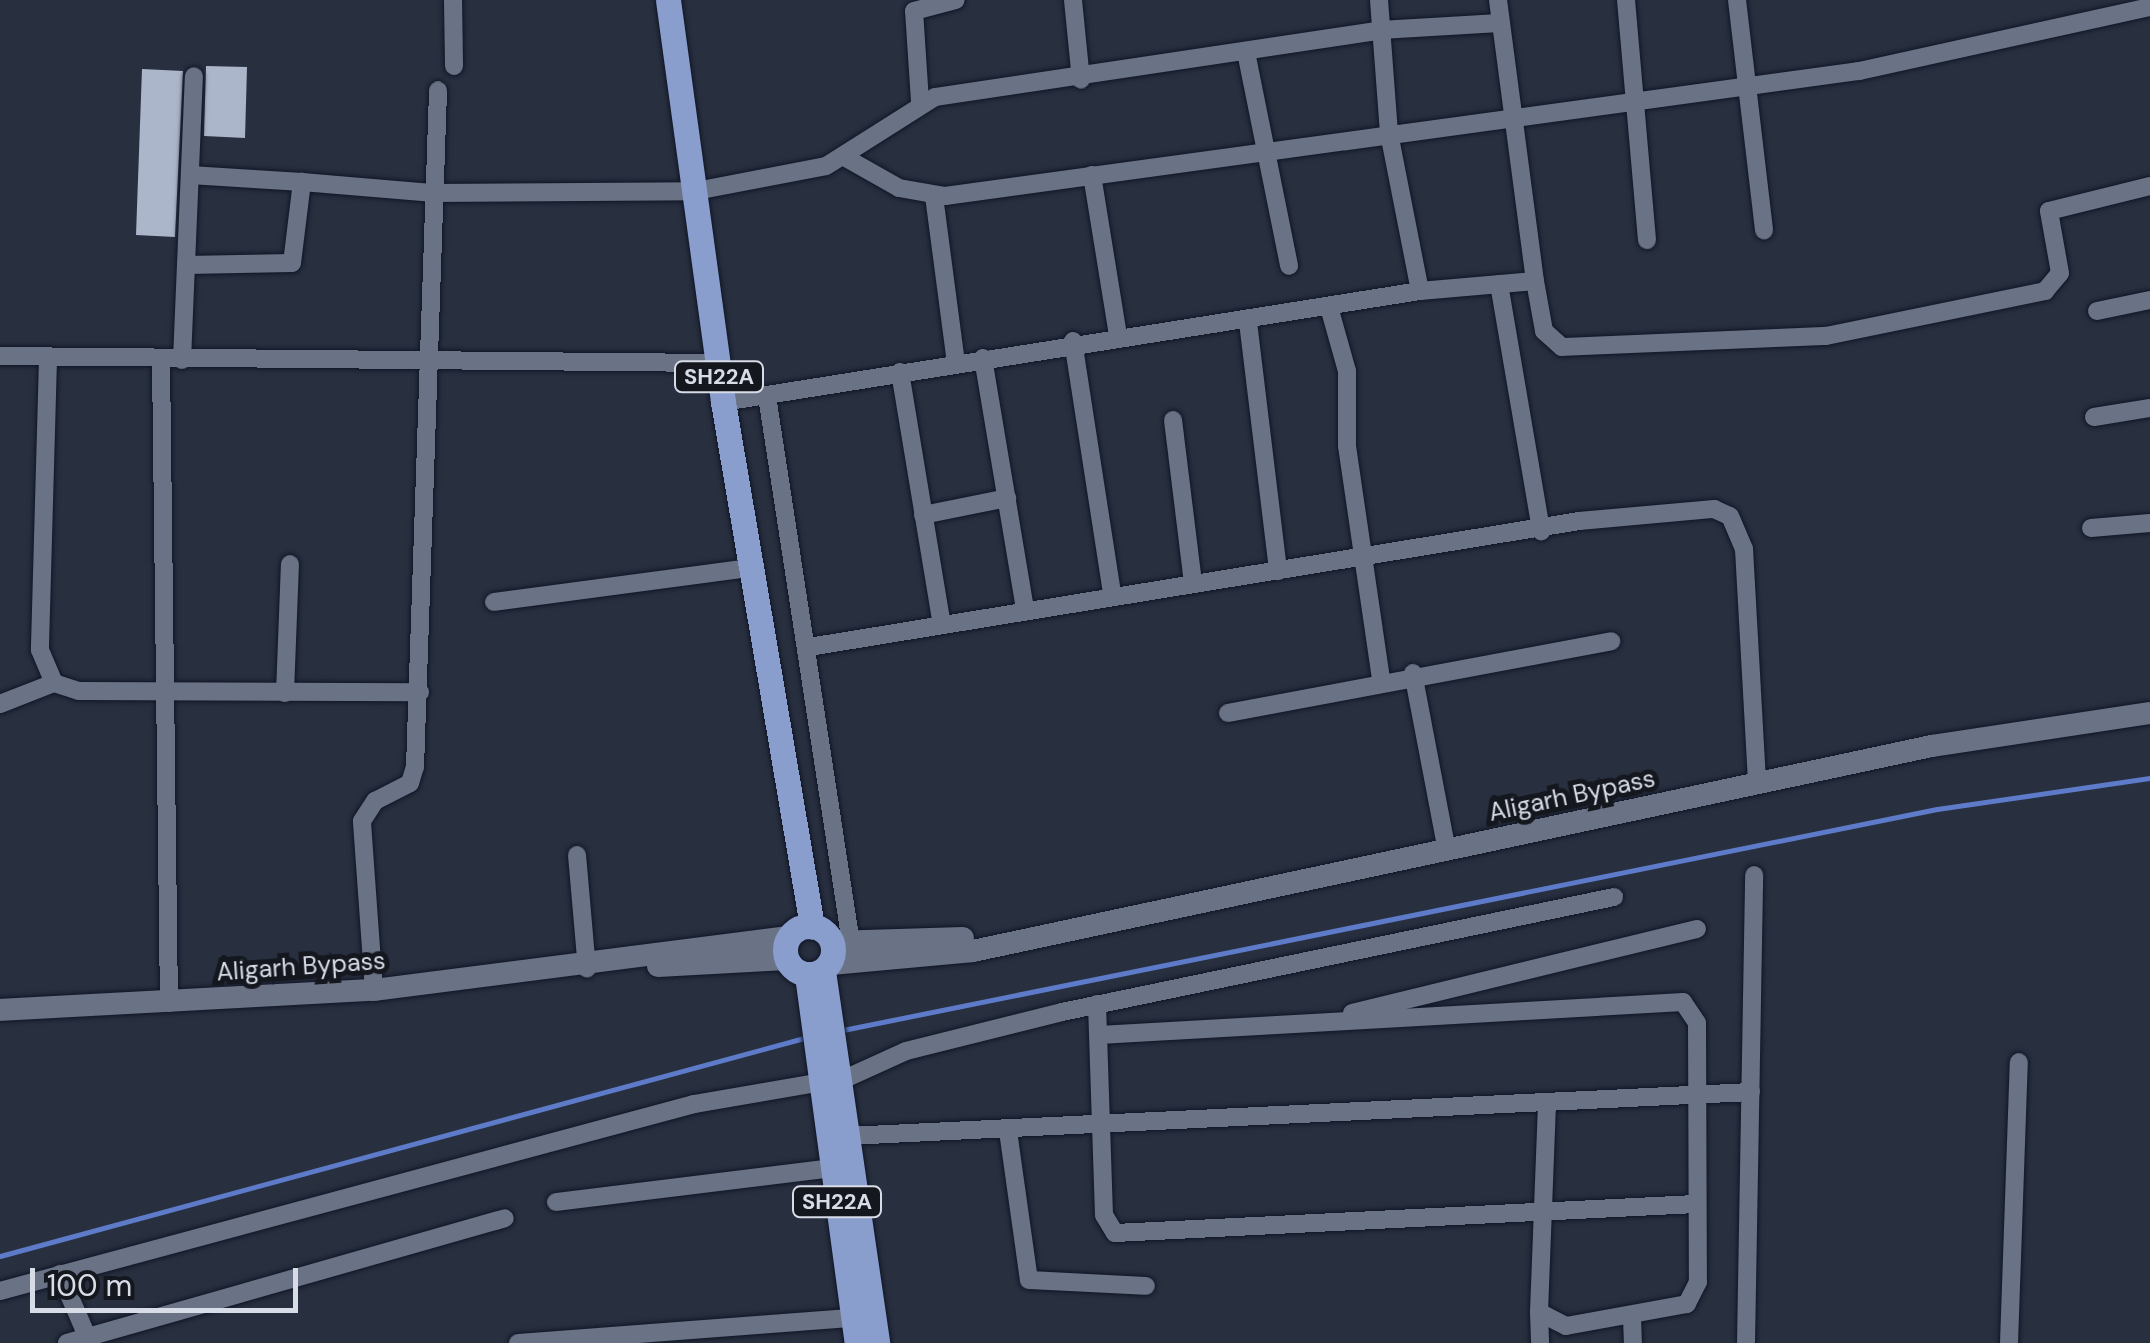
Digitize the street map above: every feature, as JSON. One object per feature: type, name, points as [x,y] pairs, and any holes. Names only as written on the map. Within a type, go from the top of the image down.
[{"type":"main road","name":"SH22A","points":[[668,0],[723,402],[778,753],[815,957],[829,1072],[832,1168],[855,1330]]},
{"type":"main road","name":"Aligarh Bypass","points":[[0,1010],[374,990],[596,967],[815,957],[888,965],[1757,784],[2150,712]]},
{"type":"main road","name":"SH22A","points":[[829,1072],[848,1136],[877,1343]]},
{"type":"street","points":[[453,0],[454,66]]},
{"type":"street","points":[[920,101],[914,12],[956,0]]},
{"type":"street","points":[[1073,0],[1081,80]]},
{"type":"street","points":[[1379,0],[1389,133],[1420,291]]},
{"type":"street","points":[[1498,0],[1506,112],[1544,331],[1562,347],[1826,336],[2045,291],[2060,273],[2049,212],[2150,186]]},
{"type":"street","points":[[1626,0],[1647,240]]},
{"type":"street","points":[[1738,0],[1764,230]]},
{"type":"street","points":[[846,158],[934,196],[1389,133],[1506,112],[1930,58],[2150,7]]},
{"type":"street","points":[[190,175],[432,193],[696,191],[846,158],[920,101],[1081,80],[1381,30],[1498,23]]},
{"type":"street","points":[[1246,52],[1288,266]]},
{"type":"street","points":[[182,360],[194,76]]},
{"type":"street","points":[[374,990],[362,821],[375,801],[410,783],[420,692],[438,90]]},
{"type":"street","points":[[1092,176],[1118,336]]},
{"type":"street","points":[[186,265],[292,263],[302,182]]},
{"type":"street","points":[[934,196],[956,362]]},
{"type":"street","points":[[723,402],[1073,342],[1248,322],[1420,291],[1535,280]]},
{"type":"street","points":[[1500,284],[1541,531]]},
{"type":"street","points":[[2097,311],[2150,300]]},
{"type":"street","points":[[1329,307],[1348,370],[1347,446],[1367,556],[1381,679]]},
{"type":"street","points":[[1248,322],[1278,571]]},
{"type":"street","points":[[1073,342],[1112,592]]},
{"type":"street","points":[[0,356],[718,363]]},
{"type":"street","points":[[984,358],[1025,610]]},
{"type":"street","points":[[48,359],[40,650],[54,683]]},
{"type":"street","points":[[161,360],[169,1003]]},
{"type":"street","points":[[900,372],[941,622]]},
{"type":"street","points":[[766,396],[809,647],[815,957]]},
{"type":"street","points":[[2094,416],[2150,408]]},
{"type":"street","points":[[1173,420],[1193,582]]},
{"type":"street","points":[[924,515],[1007,498]]},
{"type":"street","points":[[809,647],[1112,592],[1278,571],[1625,515],[1730,516],[1744,549],[1757,784]]},
{"type":"street","points":[[2091,528],[2150,523]]},
{"type":"street","points":[[285,693],[290,564]]},
{"type":"street","points":[[494,602],[749,568]]},
{"type":"street","points":[[1228,713],[1413,672],[1611,642]]},
{"type":"street","points":[[1413,672],[1447,851]]},
{"type":"street","points":[[0,704],[54,683],[79,691],[165,687],[285,693],[420,692]]},
{"type":"street","points":[[577,855],[596,967]]},
{"type":"street","points":[[1746,1343],[1754,875]]},
{"type":"street","points":[[0,1291],[694,1104],[1097,1004],[1614,898]]},
{"type":"street","points":[[1338,1019],[1419,990],[1697,929]]},
{"type":"street","points":[[1100,1035],[1683,1002],[1696,1024],[1693,1298],[1632,1317],[1566,1326],[1539,1312]]},
{"type":"street","points":[[1097,1004],[1097,1128],[1104,1214],[1125,1236],[1542,1218],[1696,1204]]},
{"type":"street","points":[[2009,1343],[2019,1062]]},
{"type":"street","points":[[848,1136],[1097,1128],[1751,1092]]},
{"type":"street","points":[[1540,1343],[1547,1106]]},
{"type":"street","points":[[1008,1131],[1029,1280],[1146,1286]]},
{"type":"street","points":[[556,1202],[832,1168]]},
{"type":"street","points":[[67,1343],[89,1340],[504,1218]]},
{"type":"street","points":[[60,1274],[89,1340]]},
{"type":"street","points":[[1632,1317],[1633,1343]]},
{"type":"street","points":[[518,1343],[855,1330]]},
{"type":"building","points":[[206,66],[247,67],[245,138],[204,136]]},
{"type":"building","points":[[142,69],[183,71],[175,237],[136,235]]},
{"type":"waterway","points":[[838,1031],[1937,809],[2150,778]]},
{"type":"waterway","points":[[0,1256],[808,1037]]}]
